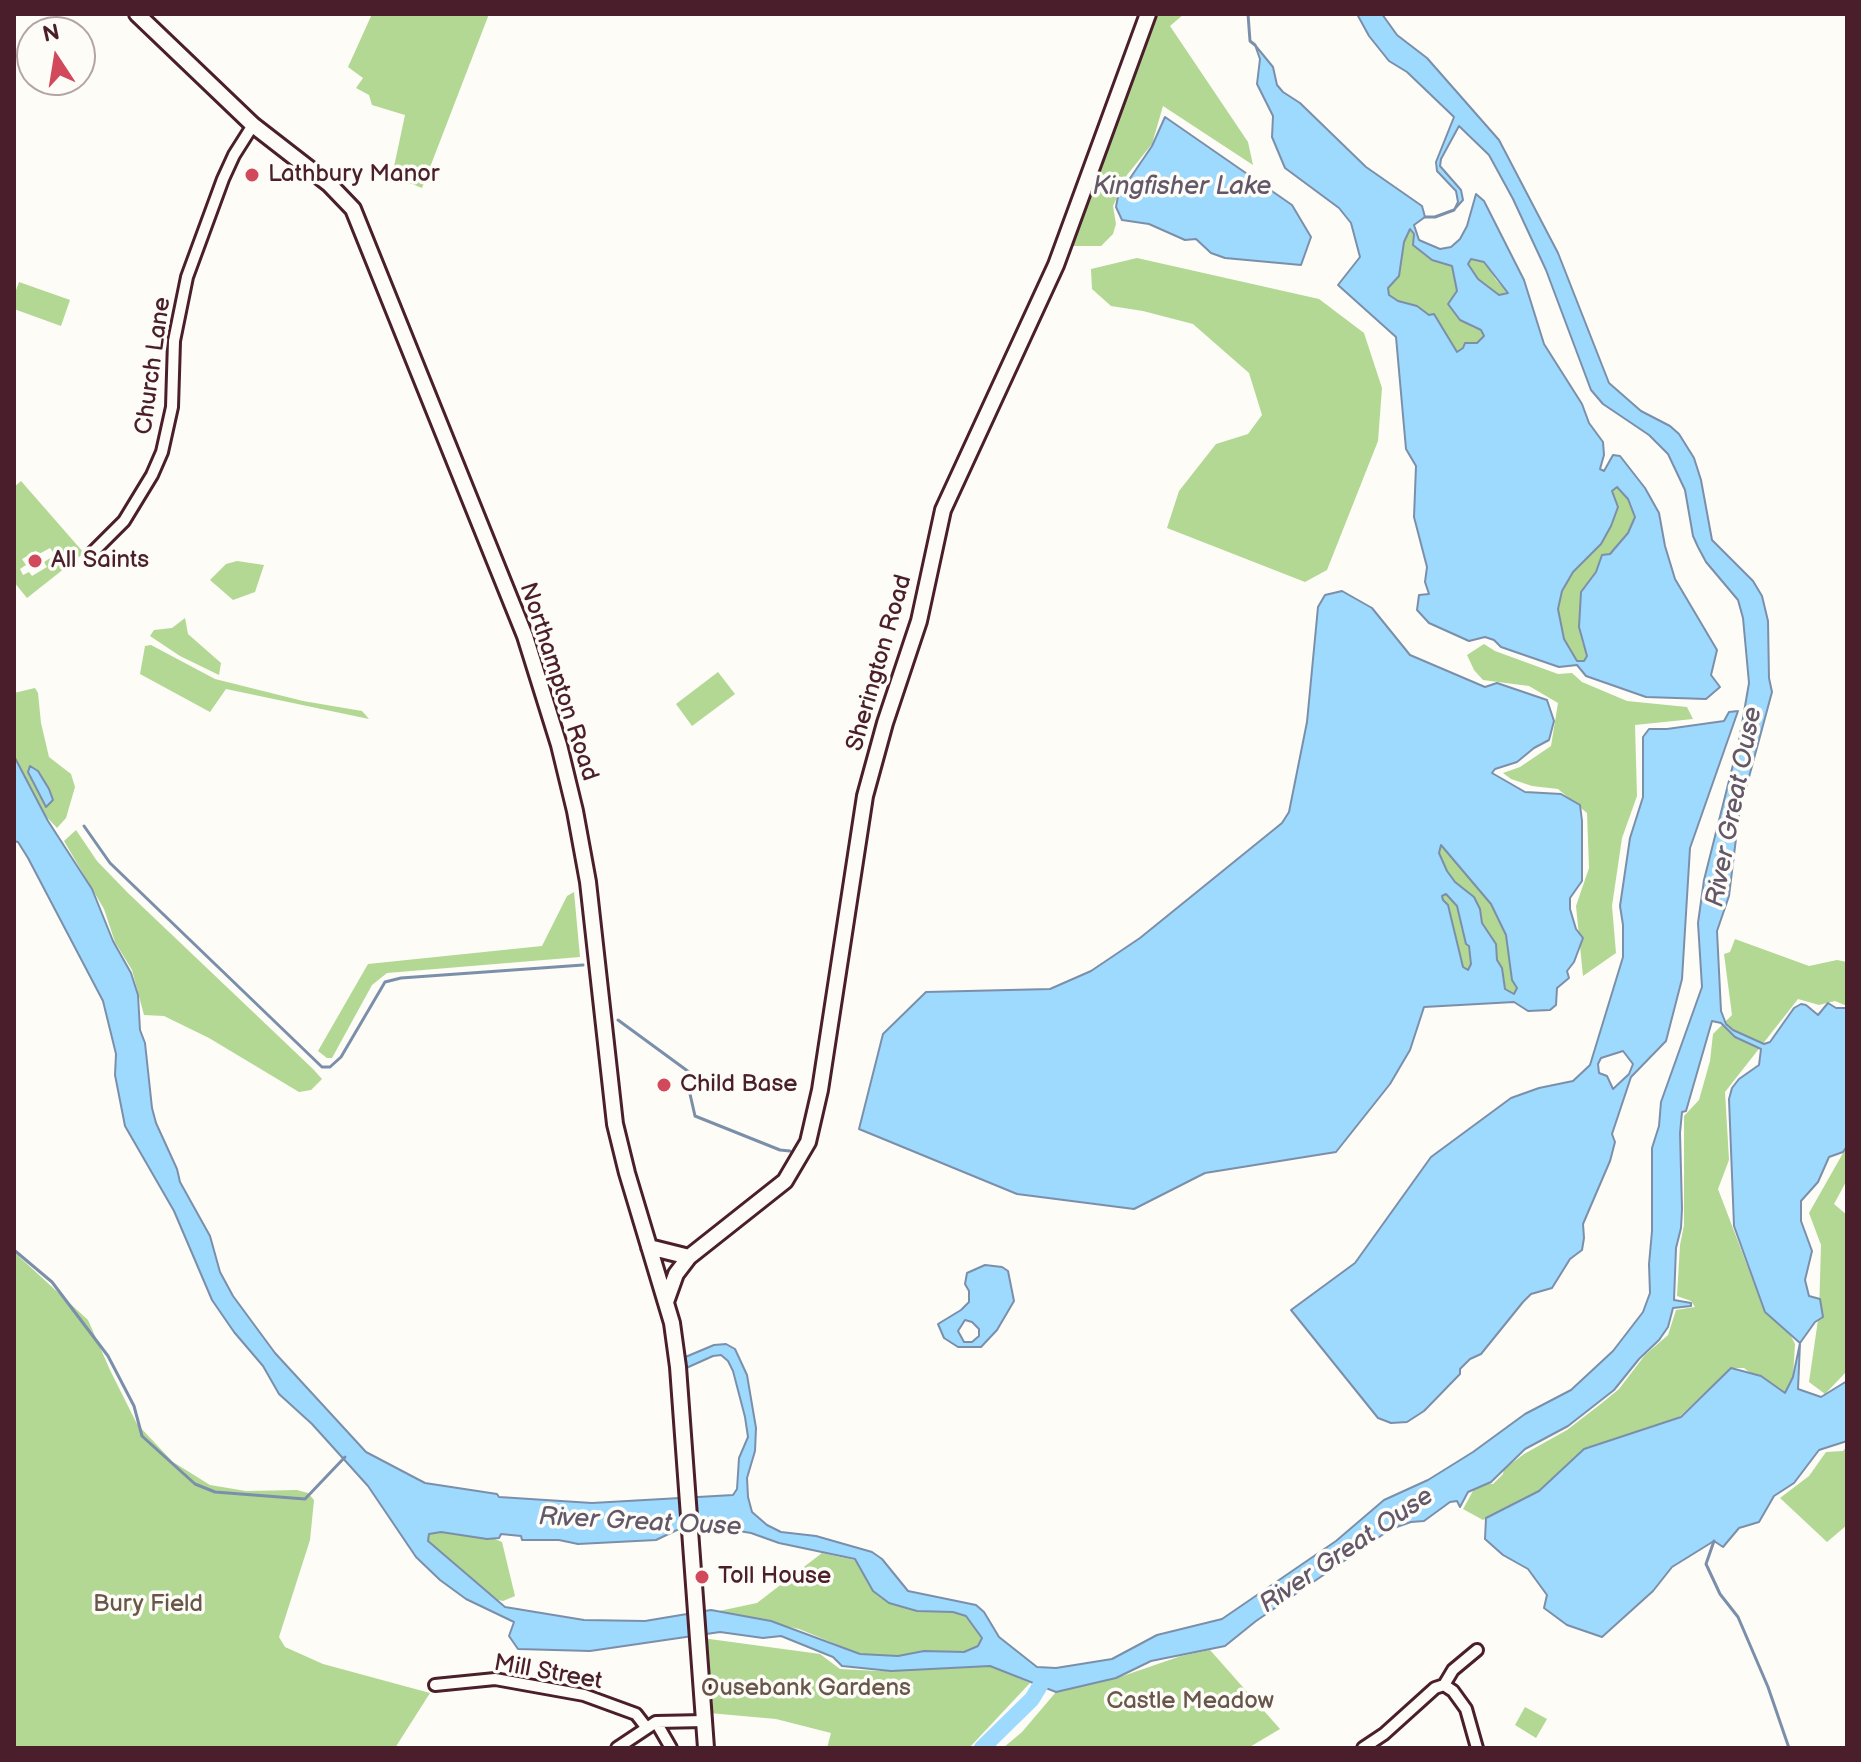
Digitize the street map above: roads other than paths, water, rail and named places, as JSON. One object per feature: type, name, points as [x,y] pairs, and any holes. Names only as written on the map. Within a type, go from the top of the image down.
[{"type":"main road","name":"Northampton Road","points":[[137,14],[253,125],[329,184],[353,209],[525,636],[559,745],[575,811],[588,882],[615,1124],[672,1323],[700,1639],[706,1748]]},
{"type":"main road","name":"Sherington Road","points":[[665,1303],[676,1274],[689,1257],[785,1181],[808,1142],[820,1090],[865,796],[885,723],[919,621],[943,510],[1056,265],[1148,14]]},
{"type":"main road","points":[[649,1247],[689,1257]]},
{"type":"street","name":"Church Lane","points":[[90,555],[124,521],[162,452],[172,407],[174,341],[187,277],[223,179],[253,125]]},
{"type":"street","points":[[1363,1748],[1384,1734],[1435,1688],[1444,1685],[1453,1670],[1477,1650]]},
{"type":"street","name":"Mill Street","points":[[435,1685],[495,1679],[584,1695],[636,1714],[651,1724]]},
{"type":"street","points":[[1444,1685],[1453,1691],[1466,1709],[1477,1748]]},
{"type":"street","points":[[617,1748],[651,1724],[705,1721]]},
{"type":"street","points":[[651,1724],[671,1748]]},
{"type":"water","name":"River Great Ouse","points":[[1357,14],[1382,14],[1397,35],[1427,58],[1499,140],[1558,253],[1609,383],[1641,411],[1679,434],[1694,458],[1701,480],[1712,540],[1753,581],[1762,596],[1768,621],[1772,692],[1739,814],[1729,896],[1717,931],[1721,1011],[1726,1024],[1733,1030],[1764,1044],[1770,1042],[1794,1008],[1801,1004],[1818,1015],[1828,1003],[1836,1008],[1847,1008],[1847,1146],[1843,1152],[1829,1157],[1818,1182],[1801,1201],[1801,1221],[1812,1251],[1805,1280],[1809,1296],[1820,1299],[1823,1317],[1815,1322],[1800,1343],[1765,1312],[1734,1226],[1729,1099],[1739,1079],[1759,1065],[1761,1049],[1735,1037],[1721,1023],[1712,1021],[1686,1111],[1682,1112],[1680,1133],[1682,1209],[1676,1248],[1674,1300],[1691,1303],[1691,1306],[1673,1308],[1668,1327],[1659,1340],[1614,1390],[1568,1426],[1525,1449],[1491,1482],[1468,1492],[1460,1507],[1457,1501],[1450,1502],[1424,1521],[1391,1529],[1256,1621],[1225,1646],[1151,1661],[1116,1678],[1056,1692],[990,1666],[891,1671],[842,1666],[833,1657],[781,1636],[763,1638],[720,1632],[590,1651],[518,1649],[509,1636],[514,1622],[466,1599],[416,1557],[368,1486],[312,1424],[279,1394],[263,1366],[212,1300],[174,1211],[125,1126],[115,1075],[116,1054],[103,1001],[28,858],[18,842],[14,841],[14,756],[48,821],[92,889],[113,941],[131,973],[138,995],[140,1030],[145,1043],[156,1123],[180,1182],[210,1236],[220,1272],[233,1296],[275,1353],[366,1452],[425,1483],[497,1494],[499,1497],[592,1503],[733,1495],[737,1489],[739,1458],[748,1437],[733,1371],[721,1355],[684,1369],[683,1358],[714,1345],[726,1344],[735,1349],[747,1375],[756,1428],[755,1451],[747,1478],[748,1497],[752,1512],[767,1525],[781,1532],[816,1536],[872,1552],[882,1559],[908,1591],[976,1605],[984,1612],[999,1637],[1037,1667],[1056,1668],[1112,1659],[1157,1635],[1222,1619],[1336,1541],[1384,1500],[1428,1480],[1525,1414],[1571,1390],[1613,1351],[1643,1312],[1650,1293],[1652,1148],[1659,1126],[1661,1102],[1702,987],[1698,923],[1704,880],[1739,741],[1749,683],[1743,618],[1738,600],[1706,562],[1698,547],[1693,536],[1685,490],[1668,454],[1649,435],[1603,404],[1591,390],[1546,270],[1513,199],[1489,155],[1459,126],[1440,166],[1461,190],[1463,200],[1454,210],[1458,202],[1456,191],[1437,171],[1436,162],[1454,117],[1407,72],[1389,61],[1369,36]],"holes":[[[677,1530],[733,1530],[855,1559],[873,1591],[889,1603],[917,1611],[953,1612],[966,1616],[982,1638],[978,1646],[964,1652],[924,1651],[898,1656],[860,1654],[771,1621],[711,1610],[645,1621],[584,1620],[505,1607],[428,1541],[429,1534],[441,1532],[487,1539],[499,1538],[501,1534],[521,1536],[522,1540],[559,1540],[578,1544],[656,1540]]]},
{"type":"water","points":[[1255,45],[1273,67],[1277,85],[1283,92],[1300,103],[1366,167],[1422,206],[1425,217],[1414,225],[1419,240],[1440,249],[1451,247],[1467,226],[1476,194],[1484,201],[1524,280],[1544,344],[1603,442],[1604,455],[1600,469],[1604,471],[1613,455],[1620,456],[1645,488],[1659,513],[1675,579],[1717,650],[1711,675],[1720,687],[1706,699],[1646,697],[1586,676],[1577,665],[1559,667],[1501,647],[1485,637],[1469,641],[1429,623],[1417,610],[1419,595],[1429,594],[1425,582],[1427,567],[1414,517],[1416,466],[1406,449],[1396,337],[1338,285],[1360,257],[1351,223],[1339,208],[1285,168],[1272,137],[1273,116],[1257,84],[1260,59]],"holes":[[[1410,229],[1414,234],[1413,245],[1432,260],[1452,266],[1457,291],[1448,304],[1460,320],[1481,330],[1484,336],[1477,343],[1465,343],[1457,352],[1434,314],[1429,315],[1417,306],[1389,295],[1388,288],[1399,276],[1404,242]],[[1471,259],[1484,262],[1508,293],[1499,295],[1478,279],[1468,264]],[[1617,487],[1628,499],[1635,517],[1628,533],[1610,554],[1602,555],[1596,572],[1581,592],[1579,627],[1587,656],[1584,661],[1577,661],[1564,639],[1558,609],[1562,591],[1573,572],[1601,544],[1611,526],[1618,507],[1612,491]]]},
{"type":"water","name":"Kingfisher Lake","points":[[1165,117],[1292,205],[1311,237],[1301,265],[1225,258],[1211,253],[1196,239],[1185,240],[1149,224],[1122,220],[1116,207],[1118,196],[1152,146]]},
{"type":"water","points":[[1342,591],[1372,608],[1410,655],[1485,687],[1497,683],[1547,700],[1554,721],[1549,740],[1517,762],[1495,769],[1492,773],[1525,792],[1561,794],[1580,805],[1582,881],[1570,898],[1570,909],[1576,929],[1583,938],[1567,971],[1569,978],[1557,988],[1556,1005],[1550,1010],[1528,1011],[1514,1002],[1424,1007],[1410,1050],[1390,1084],[1336,1152],[1205,1173],[1134,1209],[1017,1194],[859,1129],[883,1034],[926,992],[1050,989],[1091,971],[1140,938],[1282,823],[1289,812],[1307,722],[1318,607],[1325,595]],"holes":[[[1441,845],[1491,904],[1506,935],[1512,980],[1517,988],[1514,994],[1505,989],[1496,944],[1482,923],[1480,909],[1474,897],[1447,871],[1439,853]],[[1446,894],[1457,906],[1469,946],[1471,964],[1468,970],[1463,967],[1448,905],[1443,900],[1442,896]]]},
{"type":"water","points":[[1738,711],[1690,848],[1682,979],[1666,1041],[1631,1077],[1612,1134],[1615,1142],[1610,1161],[1583,1224],[1582,1250],[1570,1259],[1552,1288],[1531,1294],[1523,1302],[1481,1354],[1460,1369],[1460,1374],[1424,1411],[1407,1422],[1391,1423],[1378,1418],[1291,1310],[1355,1263],[1431,1157],[1511,1098],[1573,1081],[1590,1065],[1623,957],[1620,906],[1630,838],[1643,797],[1643,737],[1649,729],[1724,721],[1729,712]],"holes":[[[1623,1051],[1633,1064],[1629,1074],[1613,1089],[1607,1076],[1599,1073],[1601,1058]]]},
{"type":"water","points":[[30,766],[38,771],[49,789],[53,800],[46,807],[28,772]]},
{"type":"water","points":[[985,1265],[1002,1267],[1008,1271],[1014,1301],[997,1330],[981,1347],[958,1347],[944,1338],[938,1324],[969,1302],[965,1284],[967,1273]],"holes":[[[965,1320],[979,1329],[979,1336],[972,1342],[964,1342],[958,1331]]]},
{"type":"water","points":[[1800,1343],[1798,1389],[1821,1397],[1847,1381],[1847,1441],[1819,1450],[1794,1483],[1774,1496],[1759,1522],[1739,1528],[1723,1547],[1714,1541],[1672,1567],[1653,1591],[1602,1637],[1567,1625],[1544,1608],[1547,1595],[1528,1569],[1503,1555],[1485,1539],[1486,1518],[1539,1491],[1584,1449],[1681,1417],[1731,1368],[1761,1376],[1785,1393],[1793,1377]]},
{"type":"waterway","points":[[1248,14],[1250,41],[1255,45]]},
{"type":"waterway","points":[[1425,217],[1454,210]]},
{"type":"waterway","points":[[84,826],[110,863],[322,1067],[330,1067],[341,1057],[385,982],[401,978],[583,965]]},
{"type":"waterway","points":[[618,1020],[689,1072],[694,1080],[690,1094],[695,1116],[780,1150],[790,1151]]},
{"type":"waterway","points":[[14,1250],[52,1282],[108,1356],[134,1406],[142,1436],[195,1484],[215,1492],[305,1499],[345,1457]]},
{"type":"waterway","points":[[1714,1541],[1706,1564],[1720,1594],[1738,1617],[1768,1687],[1789,1748]]},
{"type":"waterway","points":[[982,1748],[1032,1699],[1044,1679]]},
{"type":"place","name":"Lathbury Manor","points":[[252,175]]},
{"type":"place","name":"All Saints","points":[[35,561]]},
{"type":"place","name":"Child Base","points":[[664,1085]]},
{"type":"place","name":"Toll House","points":[[702,1577]]},
{"type":"park label","name":"Bury Field","points":[[148,1605]]},
{"type":"park label","name":"Ousebank Gardens","points":[[806,1689]]},
{"type":"park label","name":"Castle Meadow","points":[[1190,1702]]}]
